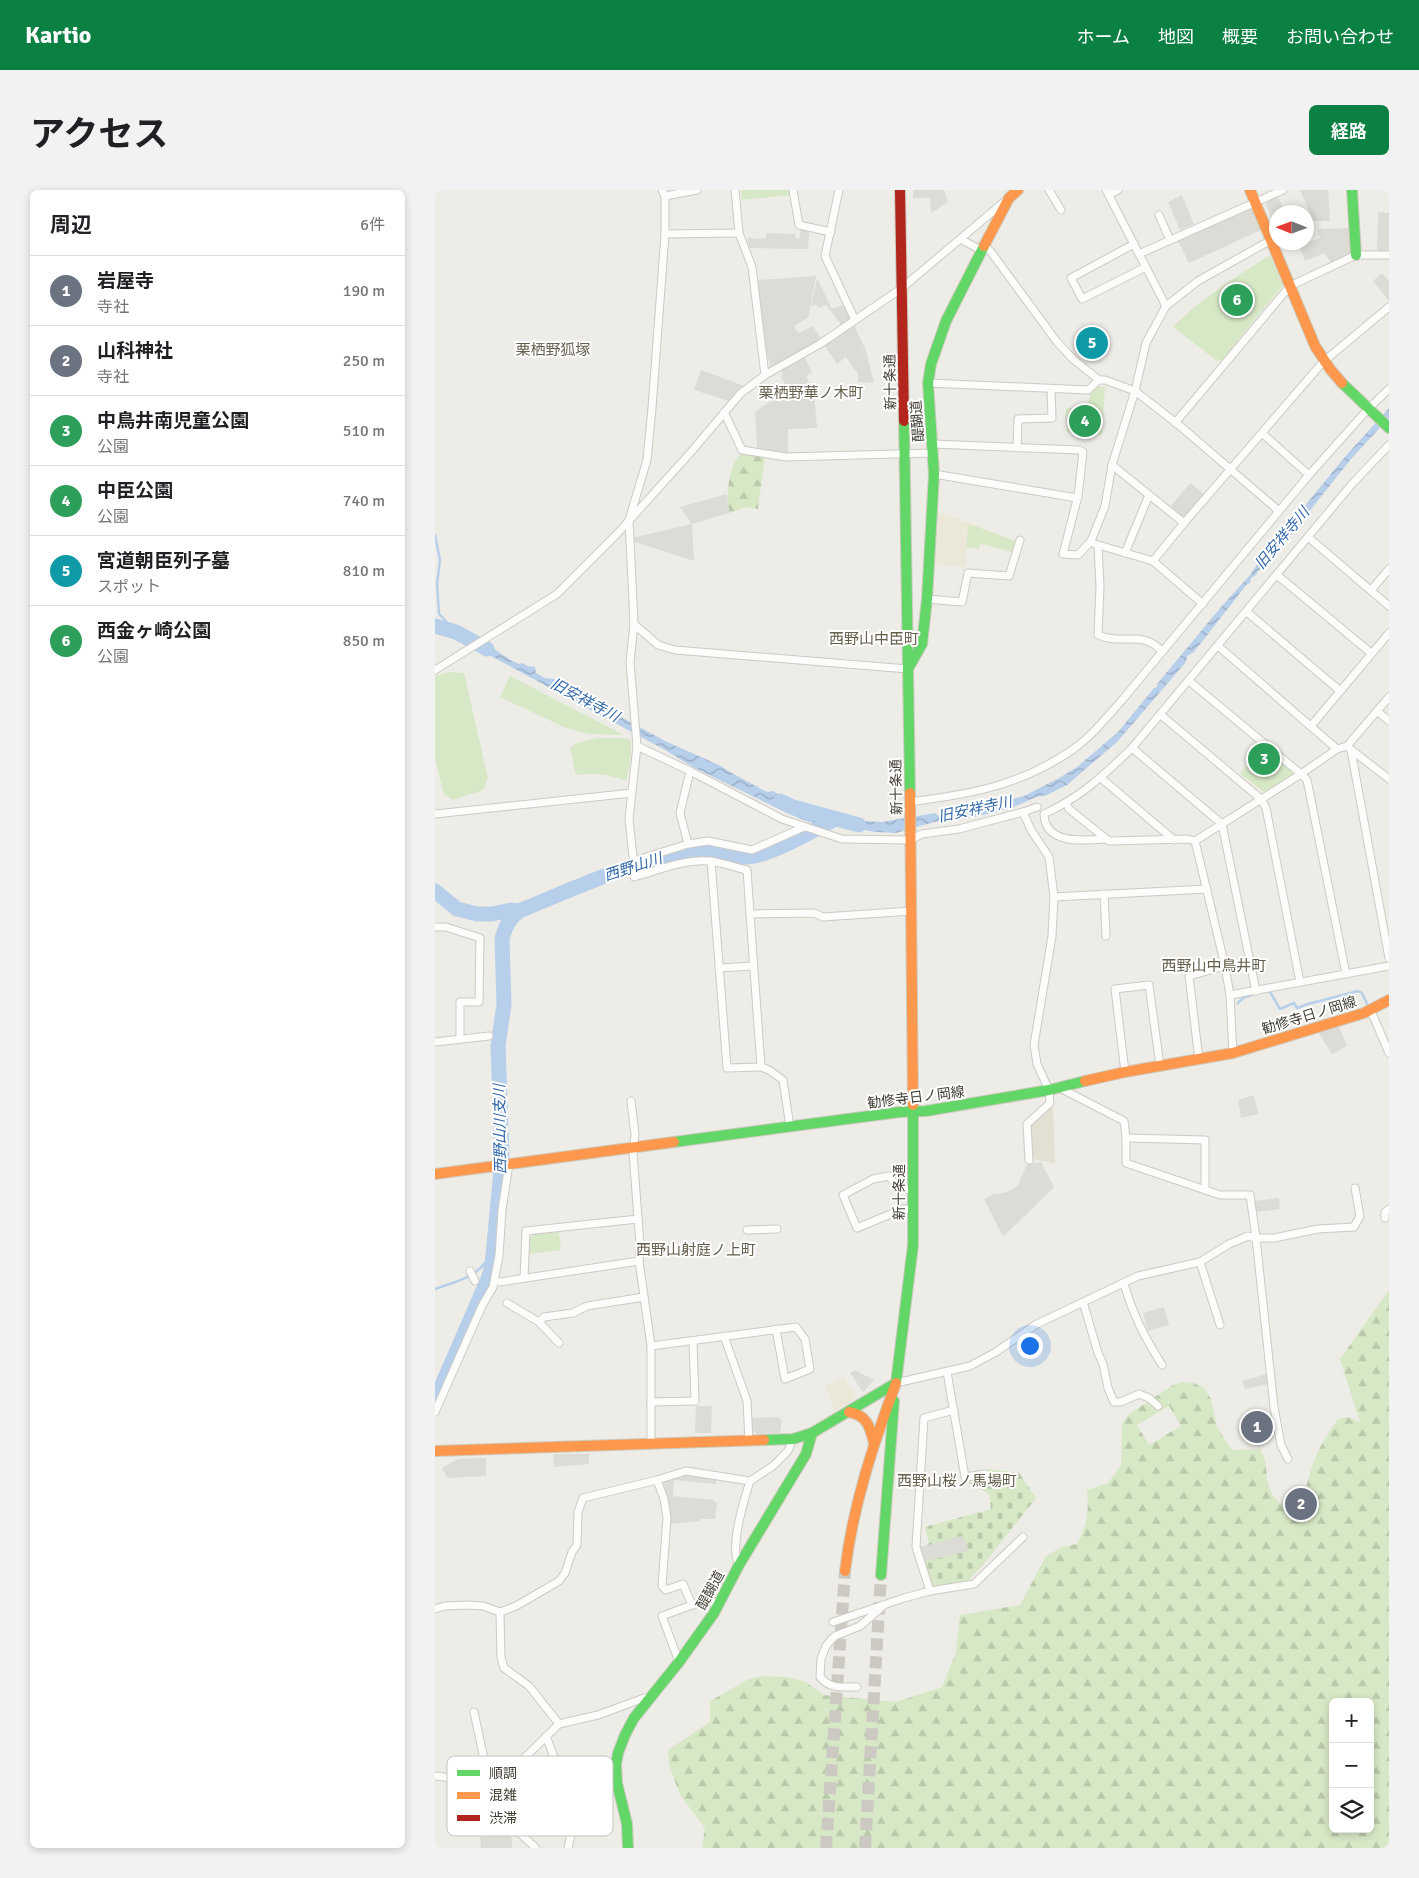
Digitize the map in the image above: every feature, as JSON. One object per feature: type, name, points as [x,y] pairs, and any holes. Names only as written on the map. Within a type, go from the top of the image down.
[{"type":"main road","name":"新十条通","points":[[896,1383],[913,1245],[910,807],[901,190]]},
{"type":"main road","name":"醍醐道","points":[[908,669],[922,644],[927,598],[934,474],[928,383],[931,364],[946,321],[1009,198],[1018,190]]},
{"type":"main road","points":[[1250,190],[1269,235]]},
{"type":"main road","points":[[1352,190],[1356,255]]},
{"type":"main road","points":[[1275,250],[1323,362],[1389,428]]},
{"type":"main road","name":"勧修寺日ノ岡線","points":[[435,1174],[913,1111],[926,1111],[1061,1088],[1125,1072],[1233,1054],[1371,1010],[1389,1000]]},
{"type":"main road","points":[[435,1452],[793,1439],[812,1433],[896,1383]]},
{"type":"main road","points":[[845,1571],[853,1512],[874,1443],[896,1383]]},
{"type":"main road","points":[[881,1575],[886,1488],[896,1383]]},
{"type":"main road","points":[[849,1412],[859,1413],[867,1420],[874,1443]]},
{"type":"main road","name":"醍醐道","points":[[628,1848],[627,1824],[617,1782],[616,1765],[618,1753],[625,1735],[635,1718],[714,1614],[739,1565],[806,1454],[811,1442],[812,1433]]},
{"type":"street","points":[[697,190],[664,193],[665,234],[647,460],[629,520],[634,624],[630,662],[637,746],[629,819],[634,876],[690,862],[711,861],[747,870],[761,1067]]},
{"type":"street","points":[[735,190],[739,232],[752,267],[765,375]]},
{"type":"street","points":[[793,190],[799,225],[831,232]]},
{"type":"street","points":[[839,190],[825,256],[855,320]]},
{"type":"street","points":[[1049,190],[1061,210]]},
{"type":"street","points":[[1118,190],[1107,192],[1166,306]]},
{"type":"street","points":[[1139,254],[1283,190]]},
{"type":"street","points":[[435,670],[557,594],[629,520],[691,452],[741,393],[765,375],[811,349],[902,288],[1009,198]]},
{"type":"street","points":[[1159,215],[1170,240]]},
{"type":"street","points":[[665,234],[739,232]]},
{"type":"street","points":[[960,239],[991,252],[1043,326],[1073,359],[1099,380],[1105,380],[1135,391],[1279,511]]},
{"type":"street","points":[[724,412],[742,450],[786,457],[905,453],[933,449],[1017,448],[1079,450],[1083,452],[1077,498],[1063,554],[1077,555],[1091,541],[1105,506],[1112,465],[1135,391],[1145,343],[1166,306],[1198,281],[1269,241]]},
{"type":"street","points":[[1134,244],[1071,278],[1082,299],[1146,267]]},
{"type":"street","points":[[1175,423],[1289,286],[1356,255],[1389,256]]},
{"type":"street","points":[[1153,561],[1183,523],[1323,362],[1389,308]]},
{"type":"street","points":[[928,383],[1088,390],[1099,380]]},
{"type":"street","points":[[1017,448],[1018,419],[1052,418],[1051,389]]},
{"type":"street","points":[[910,807],[980,792],[1005,784],[1028,775],[1072,750],[1102,723],[1309,475],[1372,412],[1389,389]]},
{"type":"street","points":[[1262,433],[1309,475]]},
{"type":"street","points":[[1389,445],[1371,462],[1132,748],[1101,778],[1066,804],[1043,814],[1044,821],[1051,832],[1065,839],[1195,841],[1337,749],[1349,748],[1389,779]]},
{"type":"street","points":[[1112,465],[1183,523]]},
{"type":"street","points":[[934,474],[1077,498]]},
{"type":"street","points":[[1125,553],[1149,495]]},
{"type":"street","points":[[1309,537],[1389,606]]},
{"type":"street","points":[[927,598],[961,602],[968,573],[1009,576],[1021,540]]},
{"type":"street","points":[[1091,541],[1098,546],[1153,561],[1203,604]]},
{"type":"street","points":[[1098,546],[1100,586],[1098,635],[1108,639],[1148,640],[1162,651]]},
{"type":"street","points":[[1371,590],[1389,569]]},
{"type":"street","points":[[1277,575],[1371,653]]},
{"type":"street","points":[[1247,612],[1339,690]]},
{"type":"street","points":[[634,624],[658,645],[675,650],[908,669]]},
{"type":"street","points":[[1311,726],[1339,690],[1389,633]]},
{"type":"street","points":[[1218,646],[1337,749]]},
{"type":"street","points":[[1189,681],[1307,780],[1346,974]]},
{"type":"street","points":[[1389,697],[1349,748],[1389,958]]},
{"type":"street","points":[[1377,711],[1389,721]]},
{"type":"street","points":[[1161,715],[1261,799],[1266,808],[1301,982]]},
{"type":"street","points":[[637,746],[782,818],[804,827],[842,838],[910,837],[959,829],[1037,807]]},
{"type":"street","points":[[1132,748],[1222,824],[1256,990]]},
{"type":"street","points":[[689,844],[680,813],[690,771]]},
{"type":"street","points":[[1101,778],[1173,840]]},
{"type":"street","points":[[435,814],[633,793]]},
{"type":"street","points":[[1066,804],[1069,810],[1104,839]]},
{"type":"street","points":[[1023,812],[1031,830],[1049,857],[1054,897],[1052,936],[1034,1045],[1037,1064],[1049,1090],[1049,1103],[1027,1124],[1029,1160]]},
{"type":"street","points":[[634,862],[689,844],[708,841],[752,850],[804,827]]},
{"type":"street","points":[[1195,841],[1225,966],[1230,995],[1233,1054]]},
{"type":"street","points":[[711,861],[727,1068],[761,1067],[783,1080],[790,1127]]},
{"type":"street","points":[[1054,897],[1207,889]]},
{"type":"street","points":[[1103,894],[1106,936]]},
{"type":"street","points":[[750,914],[814,913],[823,917],[911,911]]},
{"type":"street","points":[[435,927],[446,927],[480,938],[479,1002],[460,1002],[461,1039]]},
{"type":"street","points":[[719,968],[753,966]]},
{"type":"street","points":[[1199,1060],[1189,976],[1225,966]]},
{"type":"street","points":[[1230,995],[1389,966]]},
{"type":"street","points":[[1125,1072],[1115,989],[1149,985],[1160,1066]]},
{"type":"street","points":[[1371,1010],[1389,1052]]},
{"type":"street","points":[[435,1042],[489,1036]]},
{"type":"street","points":[[1061,1088],[1124,1121],[1126,1163],[1221,1195],[1249,1195],[1256,1238],[1273,1407],[1281,1445],[1288,1459]]},
{"type":"street","points":[[631,1101],[639,1261],[651,1346],[651,1444]]},
{"type":"street","points":[[1126,1138],[1205,1140],[1205,1190]]},
{"type":"street","points":[[435,1412],[482,1306],[493,1287],[499,1256],[504,1165]]},
{"type":"street","points":[[913,1190],[902,1189],[895,1185],[889,1176],[873,1179],[843,1195],[857,1228],[903,1208],[913,1209]]},
{"type":"street","points":[[896,1383],[970,1366],[996,1352],[1035,1325],[1138,1276],[1200,1262],[1229,1244],[1248,1236],[1274,1238],[1318,1229],[1354,1227],[1360,1216],[1355,1188]]},
{"type":"street","points":[[1385,1218],[1385,1212],[1389,1209]]},
{"type":"street","points":[[524,1278],[526,1232],[638,1219]]},
{"type":"street","points":[[747,1230],[777,1229]]},
{"type":"street","points":[[500,1282],[639,1261]]},
{"type":"street","points":[[1200,1262],[1220,1325]]},
{"type":"street","points":[[470,1271],[475,1281]]},
{"type":"street","points":[[1124,1284],[1132,1311],[1142,1333],[1162,1365]]},
{"type":"street","points":[[539,1322],[544,1317],[573,1313],[587,1306],[644,1297]]},
{"type":"street","points":[[1083,1302],[1103,1364],[1108,1388],[1114,1402],[1121,1402],[1139,1394],[1149,1398],[1158,1406]]},
{"type":"street","points":[[507,1303],[539,1322],[559,1343]]},
{"type":"street","points":[[651,1346],[776,1329],[796,1327],[805,1339],[810,1369],[785,1379],[776,1329]]},
{"type":"street","points":[[724,1336],[747,1401],[749,1441]]},
{"type":"street","points":[[651,1402],[695,1401],[693,1340]]},
{"type":"street","points":[[947,1372],[965,1477],[985,1474]]},
{"type":"street","points":[[930,1591],[916,1547],[924,1418],[954,1410]]},
{"type":"street","points":[[739,1565],[736,1560],[737,1532],[741,1507],[750,1481],[773,1466],[788,1451],[793,1439]]},
{"type":"street","points":[[435,1609],[445,1606],[468,1605],[483,1606],[500,1612],[516,1606],[559,1581],[565,1573],[572,1552],[577,1545],[578,1512],[583,1498],[686,1471],[750,1481]]},
{"type":"street","points":[[657,1480],[664,1499],[667,1518],[662,1586],[666,1590],[683,1584],[692,1605]]},
{"type":"street","points":[[833,1622],[930,1591],[974,1584],[1023,1536]]},
{"type":"street","points":[[679,1662],[662,1616],[702,1602],[719,1603]]},
{"type":"street","points":[[857,1687],[832,1687],[825,1683],[820,1677],[821,1659],[826,1646],[835,1636],[860,1626],[885,1604]]},
{"type":"street","points":[[500,1612],[501,1657],[504,1668],[529,1686],[559,1724]]},
{"type":"street","points":[[526,1756],[559,1724],[598,1715],[644,1698],[650,1698]]},
{"type":"street","points":[[474,1712],[483,1756]]},
{"type":"street","points":[[546,1736],[554,1756]]},
{"type":"street","points":[[522,1836],[535,1848]]},
{"type":"shaded area","points":[[913,190],[944,190],[948,202],[931,213],[930,198],[913,198]]},
{"type":"shaded area","points":[[1300,190],[1328,190],[1330,221],[1314,221],[1314,205],[1306,205]]},
{"type":"shaded area","points":[[1182,195],[1194,224],[1180,230],[1168,202]]},
{"type":"shaded area","points":[[1277,195],[1282,205],[1269,205],[1269,212],[1266,204],[1270,198]]},
{"type":"shaded area","points":[[1251,207],[1261,230],[1189,263],[1177,239]]},
{"type":"shaded area","points":[[1378,212],[1389,213],[1389,252],[1377,252]]},
{"type":"shaded area","points":[[1351,228],[1352,251],[1349,255],[1331,263],[1325,253],[1305,261],[1301,250],[1314,250],[1314,240],[1320,238],[1317,229]]},
{"type":"shaded area","points":[[801,229],[809,232],[808,249],[750,248],[747,239],[750,237],[754,239],[766,238],[766,233],[795,234],[796,239],[799,239]]},
{"type":"shaded area","points":[[1382,273],[1389,281],[1389,301],[1373,281]]},
{"type":"shaded area","points":[[816,276],[808,318],[794,326],[798,333],[813,326],[822,340],[771,368],[767,355],[757,280]]},
{"type":"shaded area","points":[[817,278],[832,309],[845,304],[853,319],[843,327],[826,305],[818,308],[817,305],[811,306]]},
{"type":"shaded area","points":[[854,325],[866,351],[874,383],[858,382],[858,374],[846,357],[837,364],[824,345]]},
{"type":"shaded area","points":[[804,356],[812,372],[806,376],[814,393],[817,428],[788,429],[788,453],[757,449],[755,412],[788,389],[781,377],[783,374],[780,370]]},
{"type":"shaded area","points":[[701,370],[744,386],[729,401],[694,390]]},
{"type":"shaded area","points":[[1190,483],[1204,494],[1186,516],[1182,516],[1171,506]]},
{"type":"shaded area","points":[[727,494],[729,513],[692,524],[680,507]]},
{"type":"shaded area","points":[[938,512],[1015,540],[1014,553],[980,544],[979,550],[967,548],[965,567],[933,564],[936,513]]},
{"type":"shaded area","points":[[692,524],[694,561],[632,541],[632,538]]},
{"type":"shaded area","points":[[1338,1025],[1347,1046],[1332,1054],[1318,1032]]},
{"type":"shaded area","points":[[1254,1095],[1258,1114],[1241,1118],[1238,1100]]},
{"type":"shaded area","points":[[1049,1108],[1053,1108],[1055,1163],[1031,1159],[1029,1126]]},
{"type":"shaded area","points":[[1041,1162],[1054,1187],[1003,1237],[984,1199],[993,1194],[1004,1193],[1013,1189],[1018,1185],[1027,1164]]},
{"type":"shaded area","points":[[1279,1198],[1280,1209],[1255,1212],[1254,1201]]},
{"type":"shaded area","points":[[1164,1307],[1169,1325],[1148,1331],[1143,1313]]},
{"type":"shaded area","points":[[855,1370],[874,1380],[863,1392],[850,1373]]},
{"type":"shaded area","points":[[1267,1374],[1269,1384],[1245,1389],[1242,1381]]},
{"type":"shaded area","points":[[844,1378],[857,1397],[835,1411],[825,1386]]},
{"type":"shaded area","points":[[696,1406],[712,1406],[711,1433],[695,1433]]},
{"type":"shaded area","points":[[778,1417],[782,1420],[780,1433],[757,1434],[753,1431],[752,1418]]},
{"type":"shaded area","points":[[553,1454],[589,1454],[589,1464],[554,1467]]},
{"type":"shaded area","points":[[486,1458],[486,1476],[448,1478],[442,1468],[458,1459]]},
{"type":"shaded area","points":[[681,1473],[716,1478],[716,1484],[674,1480],[673,1496],[714,1500],[717,1503],[715,1519],[701,1519],[700,1521],[671,1524],[669,1503],[664,1483],[666,1480]]},
{"type":"shaded area","points":[[962,1536],[969,1551],[925,1561],[920,1547]]},
{"type":"shaded area","points":[[511,1836],[512,1848],[481,1848],[480,1837]]},
{"type":"green space","points":[[741,190],[789,190],[791,195],[742,200]]},
{"type":"green space","points":[[1270,255],[1283,285],[1222,360],[1217,361],[1173,327],[1207,297]]},
{"type":"green space","points":[[1098,387],[1105,387],[1102,435],[1067,432],[1066,409],[1087,405],[1091,394]]},
{"type":"green space","points":[[742,452],[765,455],[758,509],[746,507],[729,513],[729,481],[733,465]]},
{"type":"green space","points":[[969,524],[1014,541],[1016,544],[1013,552],[980,543],[979,549],[966,547]]},
{"type":"green space","points":[[449,672],[464,673],[488,778],[483,790],[453,800],[444,794],[435,759],[435,676]]},
{"type":"green space","points":[[510,676],[624,735],[589,734],[566,728],[500,697]]},
{"type":"green space","points":[[597,738],[623,738],[631,740],[627,779],[624,780],[600,774],[576,775],[570,748],[577,743]]},
{"type":"green space","points":[[1261,747],[1292,771],[1292,775],[1264,792],[1240,774]]},
{"type":"green space","points":[[559,1232],[561,1250],[529,1254],[529,1239],[535,1234]]},
{"type":"green space","points":[[1389,1290],[1389,1848],[702,1848],[705,1828],[680,1795],[669,1765],[668,1750],[710,1722],[710,1701],[747,1680],[761,1676],[788,1677],[806,1682],[823,1695],[896,1702],[942,1687],[956,1652],[960,1615],[1020,1605],[1046,1556],[1062,1547],[1077,1544],[1087,1518],[1087,1490],[1108,1483],[1121,1465],[1122,1424],[1129,1414],[1173,1385],[1183,1382],[1194,1383],[1204,1388],[1211,1399],[1217,1427],[1232,1450],[1260,1449],[1265,1459],[1267,1478],[1272,1494],[1279,1503],[1291,1505],[1301,1501],[1318,1452],[1338,1419],[1347,1417],[1360,1422],[1340,1359]],"holes":[[[1169,1406],[1181,1426],[1149,1445],[1137,1425]]]},
{"type":"green space","points":[[988,1469],[1019,1473],[1036,1498],[983,1565],[966,1583],[933,1588],[920,1547],[929,1544],[925,1527],[991,1509],[989,1494],[968,1482],[987,1478]]},
{"type":"water","points":[[1389,408],[1389,418],[1351,459],[1288,538],[1278,546],[1279,549],[1275,550],[1274,555],[1260,567],[1256,575],[1251,578],[1250,583],[1247,584],[1194,652],[1187,656],[1186,662],[1117,742],[1067,785],[1047,795],[1036,797],[1014,807],[975,817],[934,822],[896,833],[875,832],[809,822],[693,767],[465,642],[474,635],[512,661],[535,667],[536,673],[545,678],[554,679],[665,741],[721,766],[767,792],[773,791],[784,798],[784,803],[826,819],[882,822],[935,813],[939,816],[954,814],[1024,796],[1077,767],[1118,732],[1221,607],[1251,574],[1343,459]]},
{"type":"waterway","points":[[435,535],[440,560],[437,584],[439,614],[456,632]]},
{"type":"waterway","name":"旧安祥寺川","points":[[435,626],[456,632],[487,649]]},
{"type":"waterway","name":"旧安祥寺川","points":[[780,801],[793,807],[859,825]]},
{"type":"waterway","name":"西野山川","points":[[435,891],[457,909],[477,914],[492,914],[511,910],[519,911],[621,870],[684,851],[700,849],[744,857],[764,853],[835,819]]},
{"type":"waterway","name":"西野山川支川","points":[[435,1401],[492,1266],[502,1160],[498,1045],[504,1005],[502,939],[508,924],[519,911]]},
{"type":"waterway","points":[[1267,991],[1270,992],[1280,1009],[1294,1003],[1297,1008],[1358,991],[1362,993],[1369,1008]]},
{"type":"waterway","points":[[1238,1003],[1243,998],[1254,994]]},
{"type":"waterway","points":[[435,1289],[469,1276],[481,1267],[493,1252]]},
{"type":"tunnel","points":[[826,1848],[845,1571]]},
{"type":"tunnel","points":[[865,1848],[881,1575]]},
{"type":"traffic: fast","points":[[1352,190],[1356,255]]},
{"type":"traffic: fast","points":[[909,667],[922,644],[927,599],[934,474],[928,383],[931,364],[946,321],[984,246]]},
{"type":"traffic: fast","points":[[1342,383],[1389,428]]},
{"type":"traffic: fast","points":[[904,421],[910,793]]},
{"type":"traffic: fast","points":[[674,1142],[900,1112],[926,1111],[1049,1090],[1085,1081]]},
{"type":"traffic: fast","points":[[764,1440],[793,1439],[812,1433],[896,1383],[913,1245],[913,1105]]},
{"type":"traffic: fast","points":[[881,1575],[894,1401]]},
{"type":"traffic: fast","points":[[628,1848],[627,1824],[617,1783],[616,1765],[618,1753],[625,1735],[634,1718],[679,1662],[714,1613],[739,1565],[806,1454],[812,1433]]},
{"type":"traffic: slow","points":[[984,246],[1009,198],[1018,190]]},
{"type":"traffic: slow","points":[[1250,190],[1315,346],[1342,383]]},
{"type":"traffic: slow","points":[[910,793],[913,1105]]},
{"type":"traffic: slow","points":[[1085,1081],[1233,1053],[1364,1013],[1389,1000]]},
{"type":"traffic: slow","points":[[435,1174],[674,1142]]},
{"type":"traffic: slow","points":[[845,1571],[853,1522],[865,1476],[879,1429],[896,1383]]},
{"type":"traffic: slow","points":[[849,1412],[864,1419],[869,1427],[874,1443]]},
{"type":"traffic: slow","points":[[435,1451],[764,1440]]},
{"type":"traffic: jam","points":[[900,190],[904,421]]},
{"type":"place","name":"西金ヶ崎公園","points":[[1237,300]]},
{"type":"place","name":"宮道朝臣列子墓","points":[[1092,343]]},
{"type":"place","name":"中臣公園","points":[[1085,421]]},
{"type":"place","name":"中鳥井南児童公園","points":[[1264,759]]},
{"type":"place","name":"岩屋寺","points":[[1257,1427]]},
{"type":"place","name":"山科神社","points":[[1301,1504]]},
{"type":"district","name":"栗栖野狐塚","points":[[553,350]]},
{"type":"district","name":"栗栖野華ノ木町","points":[[811,393]]},
{"type":"district","name":"西野山中臣町","points":[[874,639]]},
{"type":"district","name":"西野山中鳥井町","points":[[1214,966]]},
{"type":"district","name":"西野山射庭ノ上町","points":[[696,1250]]},
{"type":"district","name":"西野山桜ノ馬場町","points":[[957,1481]]}]
